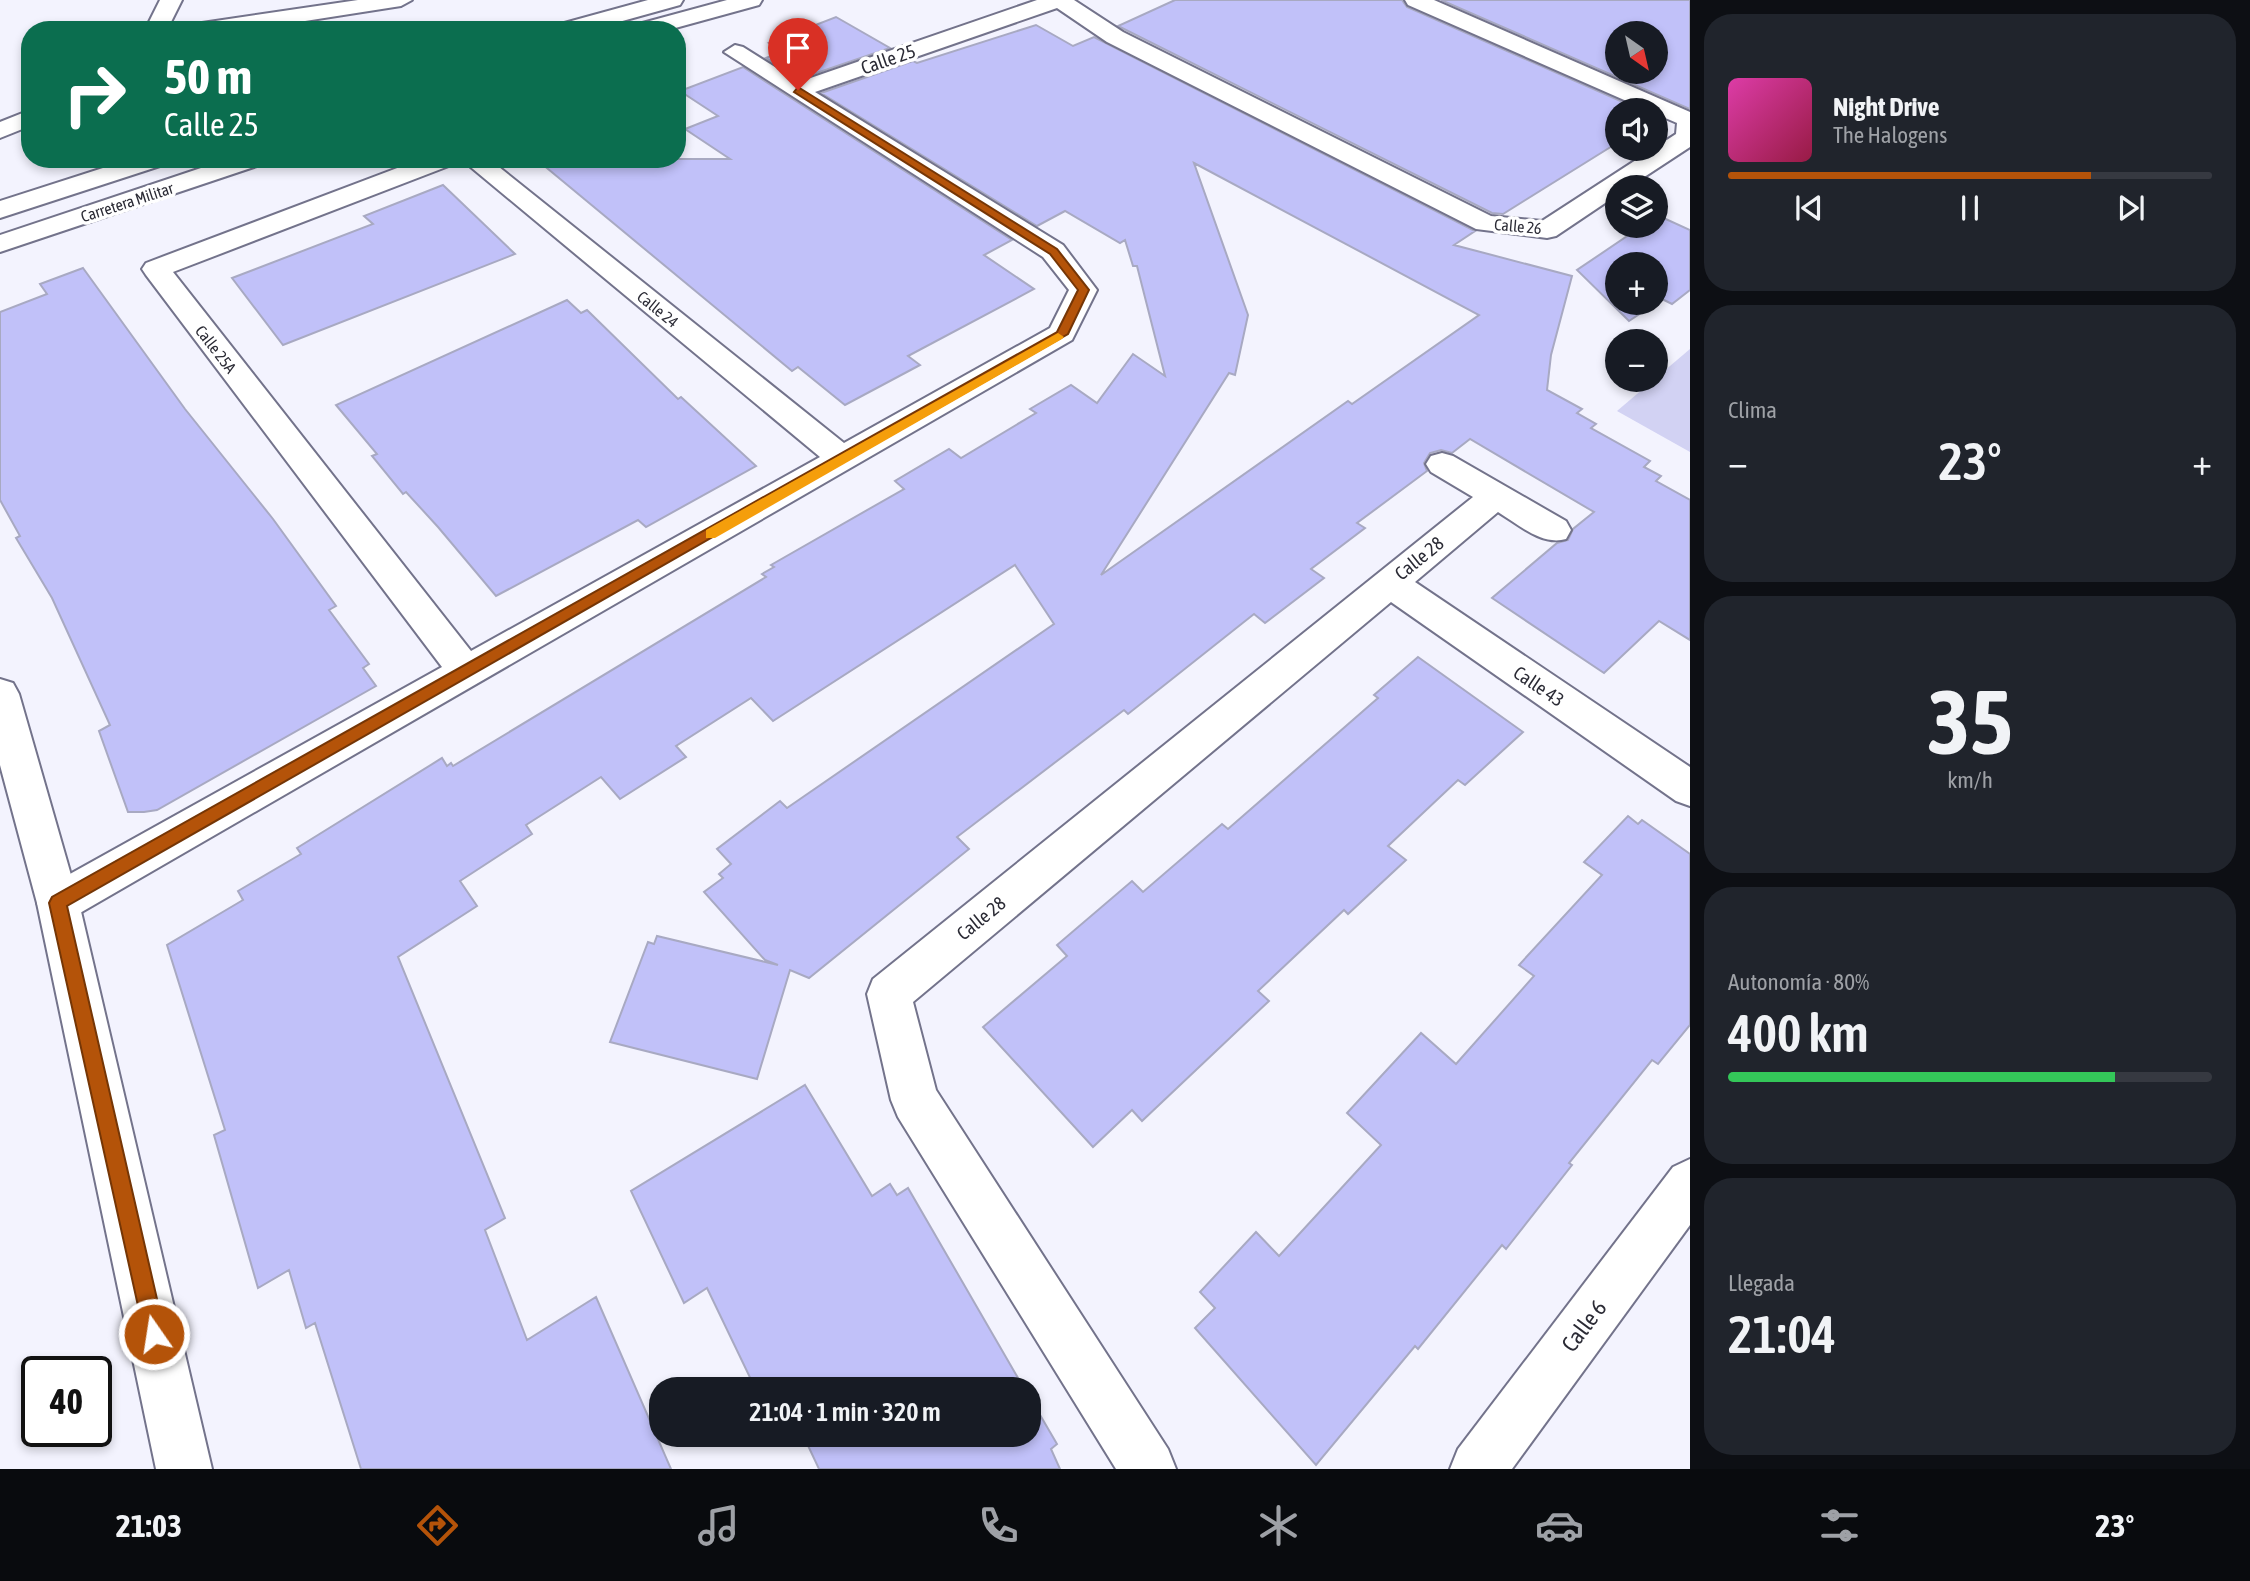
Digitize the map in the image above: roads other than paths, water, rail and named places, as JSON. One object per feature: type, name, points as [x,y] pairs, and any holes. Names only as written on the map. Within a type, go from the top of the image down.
[{"type":"street","points":[[160,21],[171,0]]},
{"type":"street","points":[[262,21],[401,0]]},
{"type":"street","points":[[597,21],[672,0]]},
{"type":"street","points":[[675,21],[751,0]]},
{"type":"street","name":"Calle 26","points":[[1059,0],[1115,37],[1485,223],[1547,230],[1688,137],[1689,120],[1416,0]]},
{"type":"street","name":"Calle 25","points":[[798,90],[1059,0]]},
{"type":"street","points":[[58,903],[1062,334],[1083,290],[1054,251],[735,52]]},
{"type":"street","points":[[0,131],[21,121]]},
{"type":"street","name":"Carretera Militar","points":[[0,210],[129,168]]},
{"type":"street","name":"Carretera Militar","points":[[0,244],[227,168]]},
{"type":"street","name":"Calle 25A","points":[[421,168],[156,269],[467,672]]},
{"type":"street","name":"Calle 24","points":[[484,168],[843,459]]},
{"type":"street","points":[[1443,464],[1554,530]]},
{"type":"street","name":"Calle 28","points":[[1148,1469],[915,1100],[889,994],[1496,496]]},
{"type":"street","name":"Calle 43","points":[[1389,582],[1690,789]]},
{"type":"street","points":[[0,694],[58,903],[184,1469]]},
{"type":"street","name":"Calle 6","points":[[1478,1469],[1690,1184]]}]
